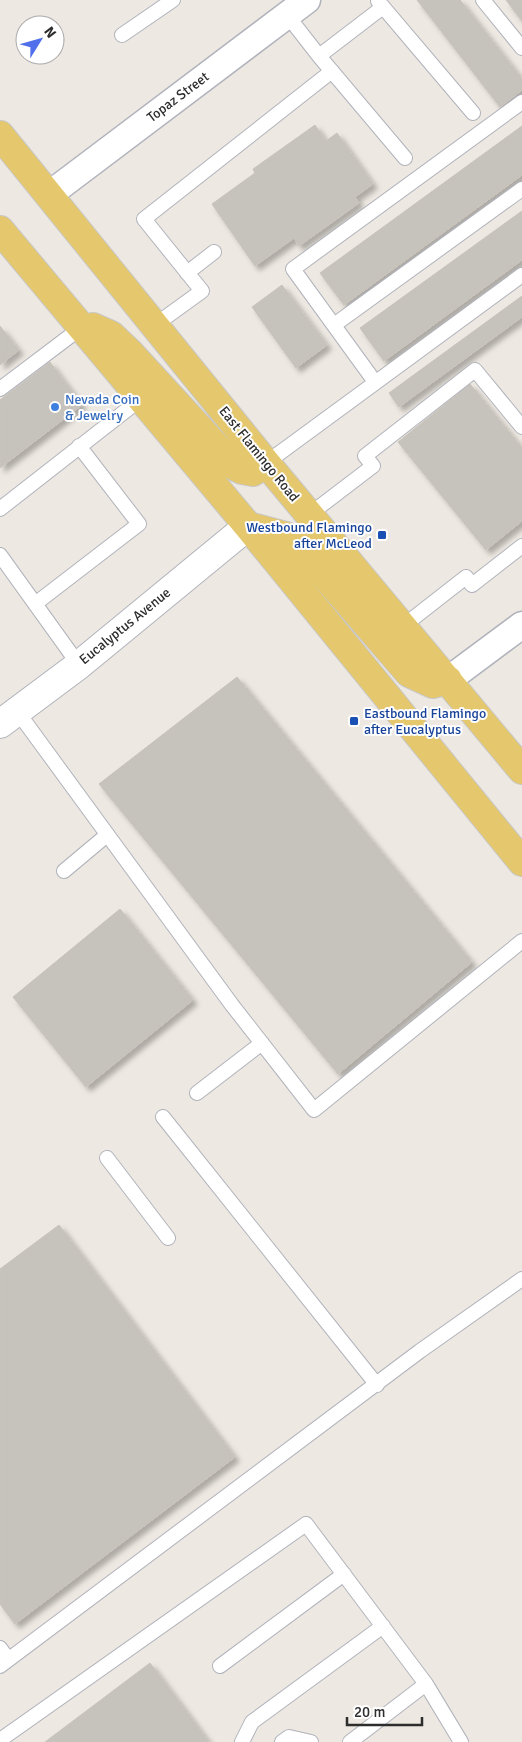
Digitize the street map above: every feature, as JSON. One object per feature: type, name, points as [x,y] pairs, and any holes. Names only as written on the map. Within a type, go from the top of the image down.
[{"type":"main road","name":"East Flamingo Road","points":[[0,134],[266,463],[522,770]]},
{"type":"main road","points":[[0,231],[248,526],[522,862]]},
{"type":"main road","points":[[82,327],[94,327],[111,335],[130,352],[234,466],[253,472],[266,463]]},
{"type":"main road","points":[[248,526],[286,536],[300,547],[409,672],[433,684],[448,680]]},
{"type":"street","name":"Topaz Street","points":[[50,194],[297,8]]},
{"type":"street","name":"Eucalyptus Avenue","points":[[8,718],[79,665],[248,526]]},
{"type":"street","points":[[448,680],[522,625]]},
{"type":"lane","points":[[122,35],[173,0]]},
{"type":"lane","points":[[483,0],[522,48]]},
{"type":"lane","points":[[319,56],[380,3],[473,113]]},
{"type":"lane","points":[[297,8],[319,56],[405,158]]},
{"type":"lane","points":[[156,325],[202,291],[144,219],[332,71]]},
{"type":"lane","points":[[375,382],[293,269],[522,102]]},
{"type":"lane","points":[[334,325],[522,189]]},
{"type":"lane","points":[[187,272],[214,252]]},
{"type":"lane","points":[[266,463],[522,275]]},
{"type":"lane","points":[[0,389],[82,327]]},
{"type":"lane","points":[[310,514],[373,466],[365,456],[475,370],[522,427]]},
{"type":"lane","points":[[0,509],[142,398]]},
{"type":"lane","points":[[35,604],[139,524],[79,446]]},
{"type":"lane","points":[[402,627],[466,578],[472,585],[522,546]]},
{"type":"lane","points":[[0,555],[79,665]]},
{"type":"lane","points":[[8,718],[107,835],[314,1110],[522,941]]},
{"type":"lane","points":[[64,871],[107,835]]},
{"type":"lane","points":[[197,1093],[262,1043]]},
{"type":"lane","points":[[163,1117],[377,1385]]},
{"type":"lane","points":[[107,1158],[168,1238]]},
{"type":"lane","points":[[3,1658],[377,1385],[420,1351],[522,1280]]},
{"type":"lane","points":[[0,1740],[306,1524],[426,1684],[461,1742]]},
{"type":"lane","points":[[220,1666],[344,1574]]},
{"type":"lane","points":[[242,1742],[252,1722],[383,1626]]},
{"type":"lane","points":[[350,1742],[426,1684]]},
{"type":"lane","points":[[282,1742],[289,1736],[307,1742]]},
{"type":"building","points":[[417,0],[460,0],[522,79],[522,90],[500,107]]},
{"type":"building","points":[[506,0],[522,0],[522,21]]},
{"type":"building","points":[[315,125],[326,141],[337,133],[373,184],[355,197],[359,203],[299,246],[294,238],[255,266],[212,204],[255,173],[253,169]]},
{"type":"building","points":[[522,126],[522,175],[344,305],[320,273]]},
{"type":"building","points":[[522,211],[522,260],[384,361],[360,328]]},
{"type":"building","points":[[282,285],[327,345],[296,368],[252,307]]},
{"type":"building","points":[[522,296],[522,317],[399,407],[389,393]]},
{"type":"building","points":[[0,326],[19,350],[0,365]]},
{"type":"building","points":[[50,362],[82,405],[0,468],[0,400]]},
{"type":"building","points":[[470,384],[522,448],[522,521],[486,550],[398,442]]},
{"type":"building","points":[[237,677],[472,962],[338,1074],[99,784]]},
{"type":"building","points":[[120,909],[193,1000],[86,1087],[13,997]]},
{"type":"building","points":[[59,1225],[235,1457],[15,1624],[0,1604],[0,1269]]},
{"type":"building","points":[[150,1663],[209,1742],[45,1742]]},
{"type":"place","name":"Nevada Coin & Jewelry","points":[[55,407]]},
{"type":"place","name":"Westbound Flamingo after McLeod","points":[[382,535]]},
{"type":"place","name":"Eastbound Flamingo after Eucalyptus","points":[[354,721]]}]
